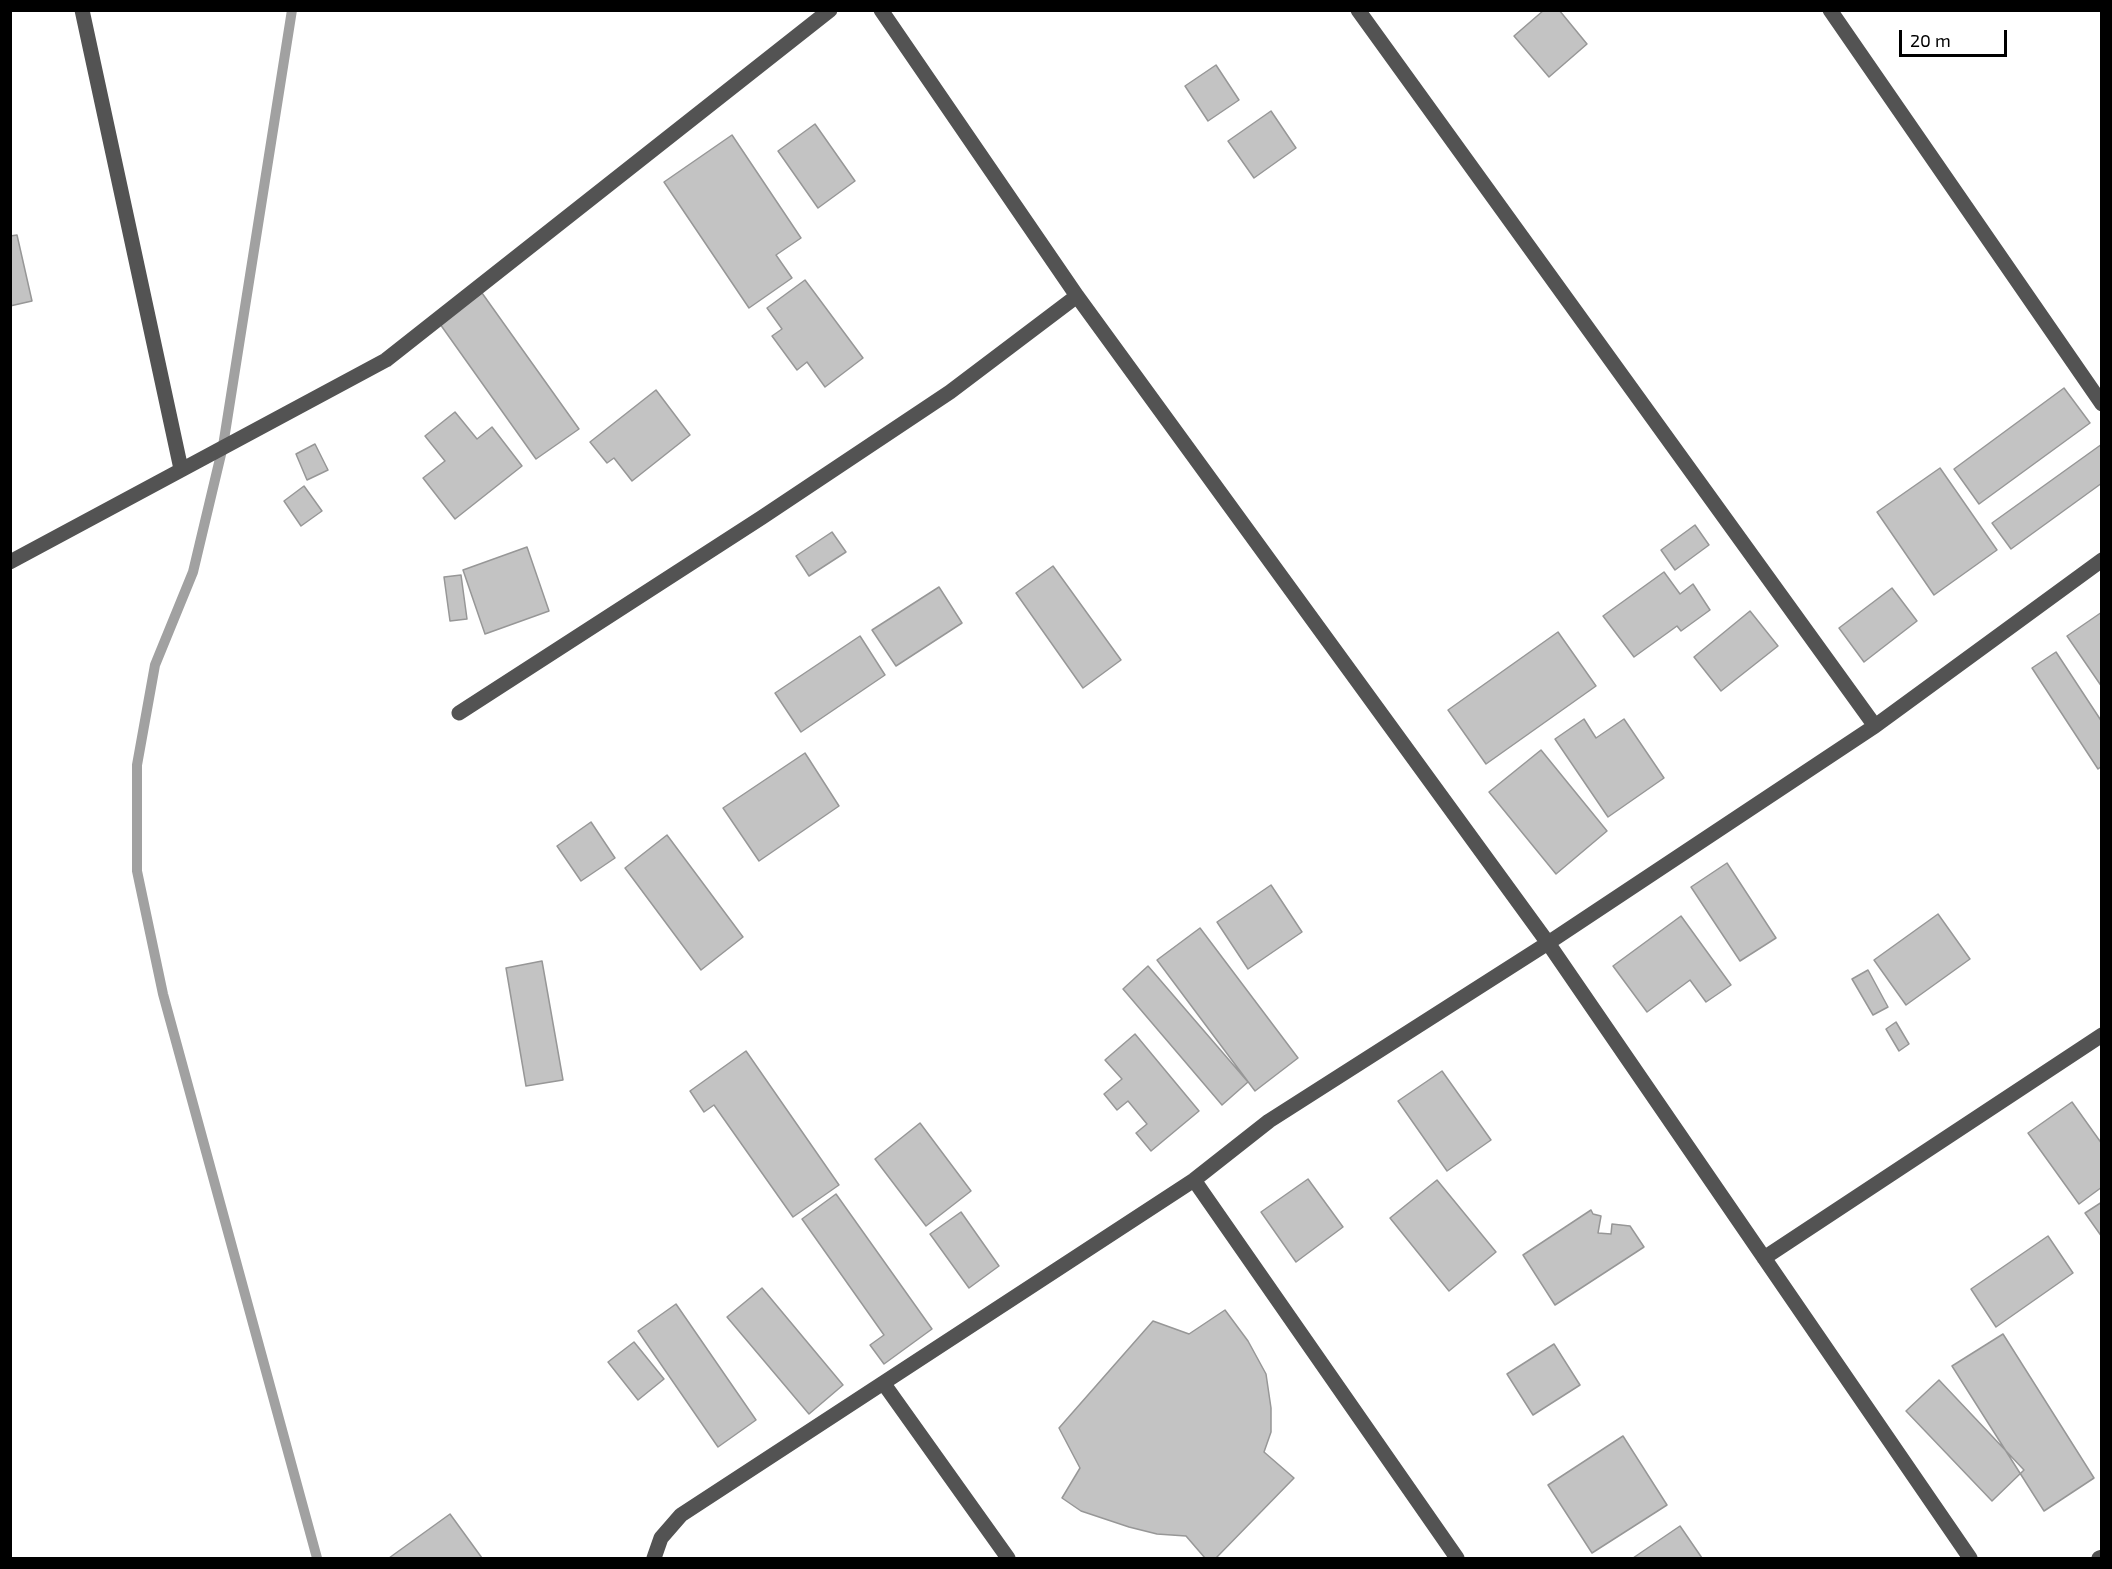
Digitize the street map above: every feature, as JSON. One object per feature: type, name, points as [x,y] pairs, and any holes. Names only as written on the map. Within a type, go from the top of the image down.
[{"type":"street","points":[[82,10],[181,469]]},
{"type":"street","points":[[10,562],[386,360],[830,10]]},
{"type":"street","points":[[881,10],[1077,296],[1548,943],[1970,1558]]},
{"type":"street","points":[[1358,10],[1875,726]]},
{"type":"street","points":[[1830,10],[2102,404]]},
{"type":"street","points":[[459,712],[761,518],[950,393],[1077,296]]},
{"type":"street","points":[[654,1558],[661,1538],[681,1515],[1194,1180],[1269,1122],[1548,943],[1875,726],[2102,560]]},
{"type":"street","points":[[1764,1258],[2102,1035]]},
{"type":"street","points":[[1194,1180],[1457,1558]]},
{"type":"street","points":[[884,1384],[1008,1558]]},
{"type":"building","points":[[1544,10],[1559,10],[1587,44],[1549,77],[1514,36]]},
{"type":"building","points":[[1216,65],[1239,100],[1208,121],[1185,86]]},
{"type":"building","points":[[1271,111],[1296,148],[1254,178],[1228,141]]},
{"type":"building","points":[[815,124],[855,181],[818,208],[778,151]]},
{"type":"building","points":[[732,135],[801,238],[776,255],[792,278],[749,308],[664,182]]},
{"type":"building","points":[[17,235],[32,301],[10,306],[10,236]]},
{"type":"building","points":[[805,280],[863,358],[825,387],[807,362],[797,370],[772,336],[782,329],[767,308]]},
{"type":"building","points":[[482,293],[579,429],[536,459],[440,324]]},
{"type":"building","points":[[2064,388],[2090,423],[1979,504],[1954,469]]},
{"type":"building","points":[[656,390],[690,435],[632,481],[614,458],[607,463],[590,442]]},
{"type":"building","points":[[455,412],[477,439],[492,427],[522,466],[455,519],[423,478],[445,461],[425,436]]},
{"type":"building","points":[[315,444],[328,470],[307,480],[296,454]]},
{"type":"building","points":[[2102,444],[2102,483],[2011,549],[1992,523]]},
{"type":"building","points":[[1940,468],[1997,550],[1934,595],[1877,512]]},
{"type":"building","points":[[304,486],[322,511],[301,526],[284,501]]},
{"type":"building","points":[[1695,525],[1709,545],[1675,570],[1661,550]]},
{"type":"building","points":[[832,532],[846,552],[809,576],[796,556]]},
{"type":"building","points":[[527,547],[549,611],[485,634],[463,570]]},
{"type":"building","points":[[1053,566],[1121,660],[1083,688],[1016,593]]},
{"type":"building","points":[[1664,572],[1680,594],[1693,584],[1710,610],[1681,631],[1677,626],[1634,657],[1603,616]]},
{"type":"building","points":[[461,575],[467,619],[450,621],[444,577]]},
{"type":"building","points":[[939,587],[962,623],[896,666],[872,630]]},
{"type":"building","points":[[1892,588],[1917,621],[1864,662],[1839,628]]},
{"type":"building","points":[[1750,611],[1778,646],[1721,691],[1694,657]]},
{"type":"building","points":[[2102,612],[2102,687],[2067,636]]},
{"type":"building","points":[[1558,632],[1596,686],[1486,764],[1448,710]]},
{"type":"building","points":[[860,636],[885,675],[801,732],[775,693]]},
{"type":"building","points":[[2056,652],[2102,722],[2102,766],[2098,769],[2032,668]]},
{"type":"building","points":[[1584,719],[1596,738],[1624,719],[1664,778],[1608,817],[1555,739]]},
{"type":"building","points":[[1541,750],[1607,831],[1556,874],[1489,792]]},
{"type":"building","points":[[805,753],[839,806],[759,861],[723,808]]},
{"type":"building","points":[[591,822],[615,858],[581,881],[557,846]]},
{"type":"building","points":[[667,835],[743,937],[701,970],[625,868]]},
{"type":"building","points":[[1727,863],[1776,938],[1740,961],[1691,887]]},
{"type":"building","points":[[1271,885],[1302,932],[1248,969],[1217,922]]},
{"type":"building","points":[[1938,914],[1970,959],[1906,1005],[1874,960]]},
{"type":"building","points":[[1681,916],[1731,985],[1706,1002],[1690,980],[1647,1012],[1613,966]]},
{"type":"building","points":[[1200,928],[1298,1058],[1255,1091],[1157,960]]},
{"type":"building","points":[[542,961],[563,1080],[526,1086],[506,968]]},
{"type":"building","points":[[1148,966],[1248,1082],[1222,1105],[1123,989]]},
{"type":"building","points":[[1868,970],[1888,1007],[1873,1015],[1852,979]]},
{"type":"building","points":[[1896,1022],[1909,1044],[1899,1051],[1886,1029]]},
{"type":"building","points":[[1135,1034],[1199,1111],[1151,1151],[1136,1133],[1147,1124],[1128,1101],[1117,1110],[1104,1094],[1122,1079],[1105,1060]]},
{"type":"building","points":[[746,1051],[839,1185],[793,1217],[714,1105],[704,1112],[690,1091]]},
{"type":"building","points":[[1442,1071],[1491,1140],[1447,1171],[1398,1101]]},
{"type":"building","points":[[2072,1102],[2102,1144],[2102,1187],[2079,1204],[2028,1133]]},
{"type":"building","points":[[920,1123],[971,1191],[926,1226],[875,1159]]},
{"type":"building","points":[[1308,1179],[1343,1227],[1296,1262],[1261,1212]]},
{"type":"building","points":[[1437,1180],[1496,1252],[1449,1291],[1390,1218]]},
{"type":"building","points":[[836,1194],[932,1329],[884,1364],[870,1345],[884,1335],[802,1219]]},
{"type":"building","points":[[2102,1202],[2102,1237],[2085,1213]]},
{"type":"building","points":[[1591,1210],[1593,1214],[1601,1216],[1598,1233],[1611,1234],[1612,1224],[1630,1226],[1644,1247],[1555,1305],[1523,1255]]},
{"type":"building","points":[[961,1212],[999,1266],[969,1288],[930,1234]]},
{"type":"building","points":[[2048,1236],[2073,1273],[1996,1327],[1971,1289]]},
{"type":"building","points":[[762,1288],[843,1385],[809,1414],[727,1317]]},
{"type":"building","points":[[676,1304],[756,1420],[718,1447],[638,1331]]},
{"type":"building","points":[[1225,1310],[1248,1341],[1266,1374],[1271,1408],[1271,1432],[1264,1452],[1294,1478],[1216,1558],[1205,1558],[1186,1536],[1157,1534],[1129,1527],[1081,1511],[1062,1498],[1080,1468],[1059,1428],[1153,1321],[1189,1334]]},
{"type":"building","points":[[2003,1334],[2094,1478],[2044,1511],[1952,1366]]},
{"type":"building","points":[[634,1342],[664,1379],[638,1400],[608,1362]]},
{"type":"building","points":[[1554,1344],[1580,1385],[1533,1415],[1507,1374]]},
{"type":"building","points":[[1939,1380],[2024,1470],[1992,1501],[1906,1411]]},
{"type":"building","points":[[1623,1436],[1667,1505],[1592,1553],[1548,1485]]},
{"type":"building","points":[[450,1514],[482,1558],[389,1558]]},
{"type":"building","points":[[1680,1526],[1702,1558],[1633,1558]]},
{"type":"waterway","points":[[292,10],[223,446],[193,572],[155,665],[137,765],[137,871],[163,994],[317,1558]]}]
